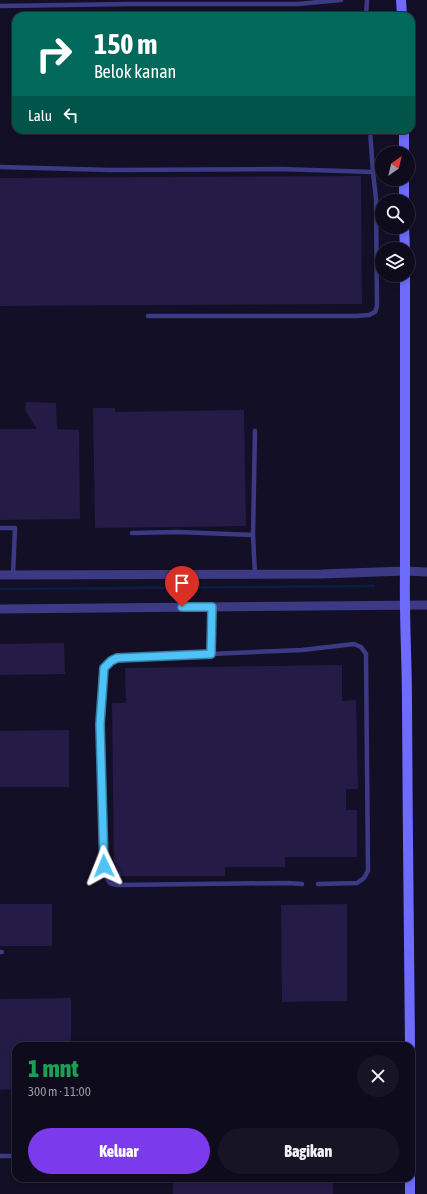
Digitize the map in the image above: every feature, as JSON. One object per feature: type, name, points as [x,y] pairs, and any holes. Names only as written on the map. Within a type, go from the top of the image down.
[{"type":"street","points":[[401,0],[402,12]]},
{"type":"street","points":[[404,134],[404,146]]},
{"type":"street","points":[[405,282],[404,606],[407,666],[410,1042]]},
{"type":"street","points":[[0,575],[255,575],[405,571],[427,572]]},
{"type":"street","points":[[0,609],[427,605]]},
{"type":"street","points":[[410,1182],[410,1194]]},
{"type":"lane","points":[[0,6],[141,2],[240,2],[298,4],[341,0]]},
{"type":"lane","points":[[366,12],[367,0]]},
{"type":"lane","points":[[148,316],[356,316],[369,315],[375,312],[377,306],[376,199],[370,134]]},
{"type":"lane","points":[[0,167],[111,170],[280,169],[373,172]]},
{"type":"lane","points":[[255,431],[253,535],[255,575]]},
{"type":"lane","points":[[0,528],[15,528],[13,575]]},
{"type":"lane","points":[[132,533],[178,532],[253,535]]},
{"type":"lane","points":[[211,654],[212,607]]},
{"type":"lane","points":[[302,884],[117,885],[110,883],[106,877],[104,866],[100,724],[104,668],[111,661],[117,658],[302,650],[354,644],[361,647],[366,654],[368,871],[364,878],[357,883],[318,884]]},
{"type":"lane","points":[[0,1156],[12,1156]]},
{"type":"building","points":[[361,176],[362,304],[0,306],[0,178]]},
{"type":"building","points":[[26,402],[56,403],[57,429],[79,430],[80,519],[0,520],[0,429],[37,429],[25,410]]},
{"type":"building","points":[[93,408],[115,408],[115,412],[244,410],[246,526],[95,528]]},
{"type":"building","points":[[64,643],[65,674],[0,675],[0,644]]},
{"type":"building","points":[[342,665],[342,701],[356,700],[358,789],[346,789],[346,810],[357,810],[357,857],[285,857],[285,867],[225,867],[225,876],[114,876],[112,703],[126,703],[125,668]]},
{"type":"building","points":[[69,730],[69,787],[0,787],[0,731]]},
{"type":"building","points":[[0,904],[52,904],[52,946],[0,946]]},
{"type":"building","points":[[347,904],[347,1001],[282,1002],[281,905]]},
{"type":"building","points":[[71,998],[71,1042],[12,1042],[12,1089],[0,1090],[0,999]]},
{"type":"building","points":[[333,1182],[333,1194],[173,1194],[173,1183]]},
{"type":"waterway","points":[[0,589],[374,586]]},
{"type":"route","points":[[104,866],[100,724],[104,668],[111,661],[117,658],[211,654],[210,640],[212,607],[182,607]]}]
